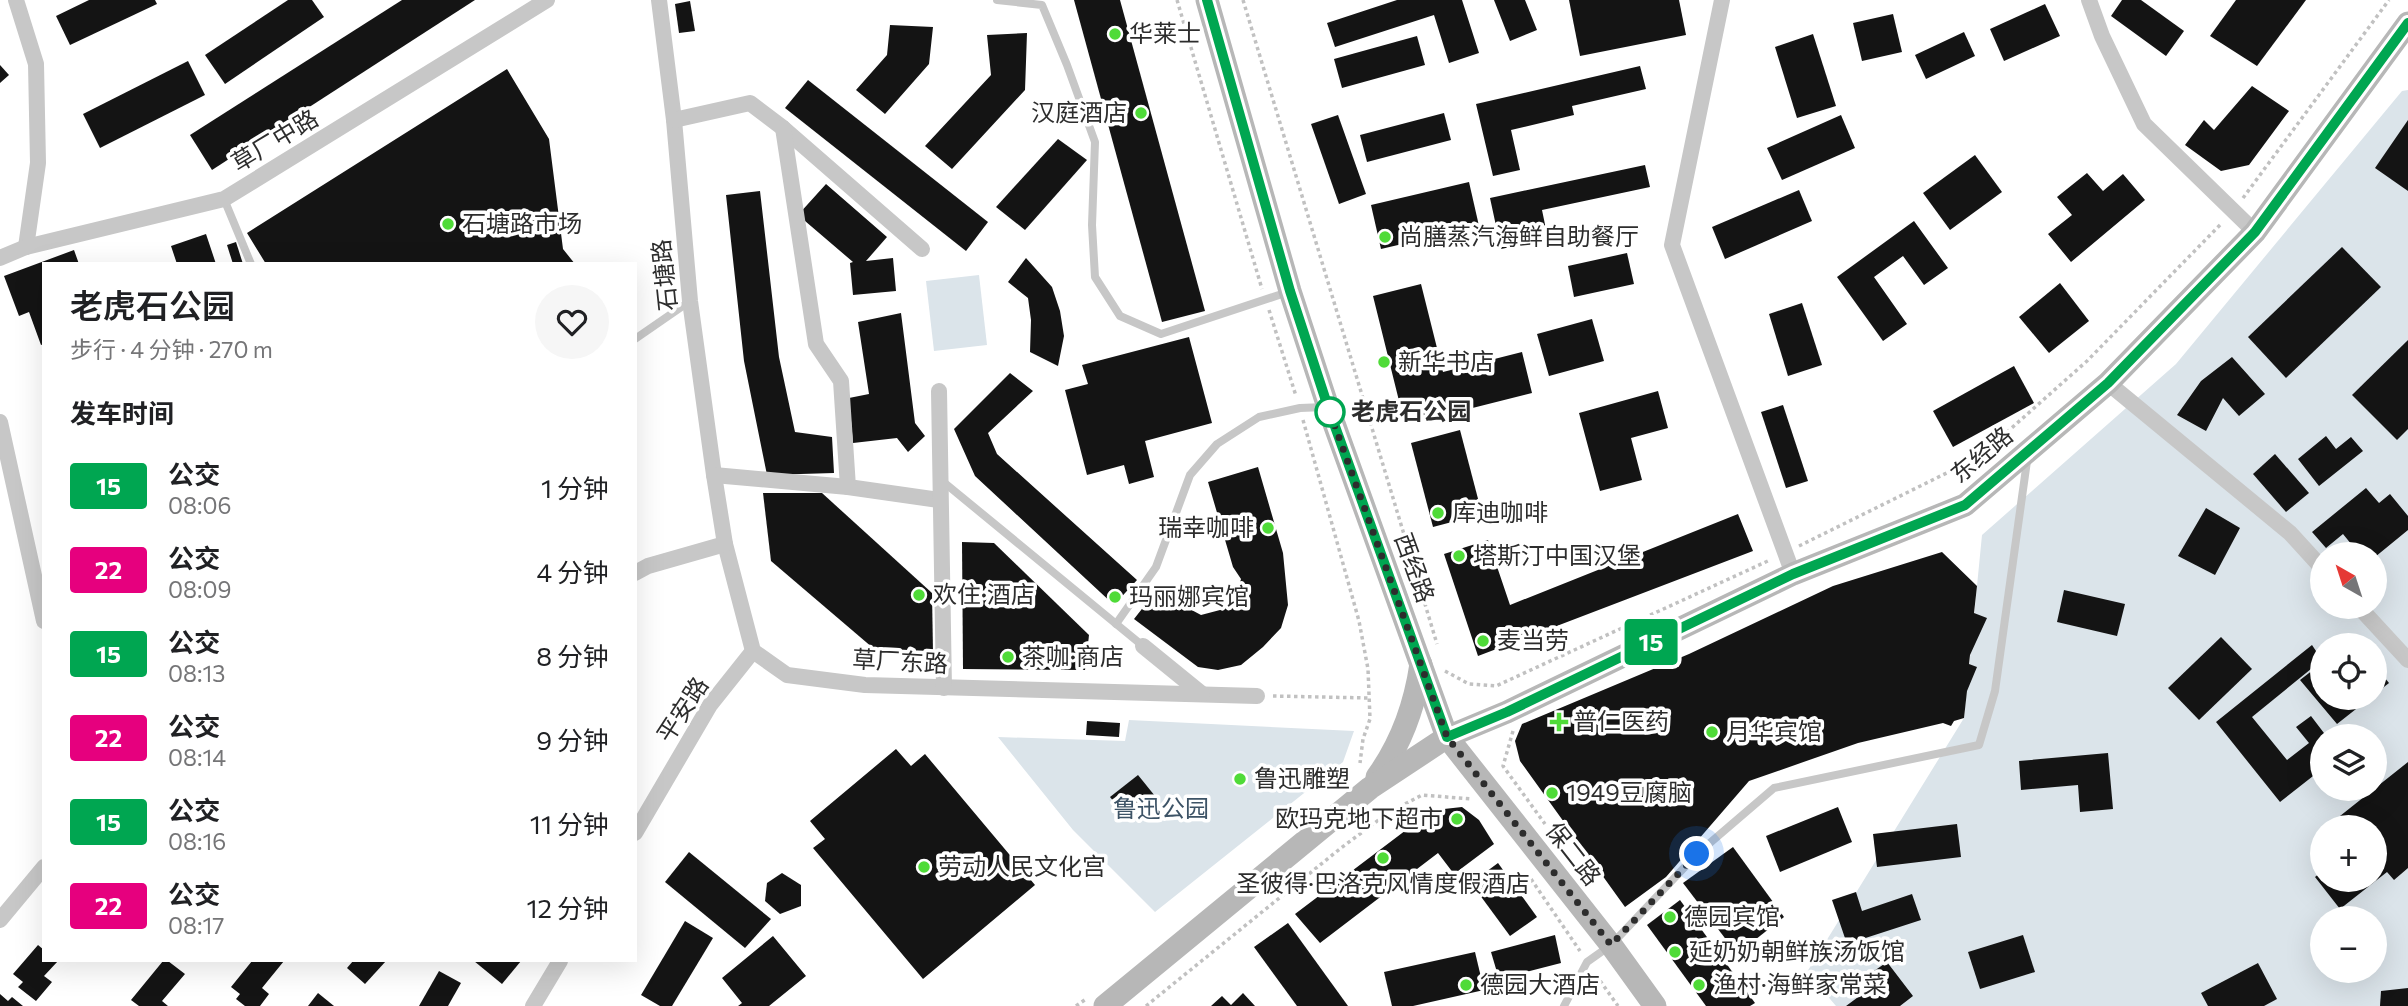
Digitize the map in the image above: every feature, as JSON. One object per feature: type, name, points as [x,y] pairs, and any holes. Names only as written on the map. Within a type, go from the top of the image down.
[{"type":"main road","name":"西经路","points":[[1207,0],[1290,291],[1328,407],[1447,737]]},
{"type":"main road","name":"东经路","points":[[1447,737],[1507,712],[1793,574],[1965,505],[2108,383],[2255,232],[2408,23]]},
{"type":"main road","points":[[1096,1002],[1392,757],[1409,714],[1421,664]]},
{"type":"main road","points":[[1364,781],[1447,737]]},
{"type":"main road","name":"保二路","points":[[1447,737],[1656,1006]]},
{"type":"street","points":[[16,0],[36,64],[38,163],[26,247]]},
{"type":"street","name":"草厂中路","points":[[0,258],[26,247],[224,199],[547,0]]},
{"type":"street","name":"石塘路","points":[[659,0],[674,120],[690,302],[725,544]]},
{"type":"street","points":[[1722,0],[1672,245],[1793,574]]},
{"type":"street","points":[[2089,0],[2102,36],[2144,124],[2255,232]]},
{"type":"street","points":[[674,120],[750,103],[783,128],[922,250]]},
{"type":"street","points":[[783,128],[816,344],[841,381],[848,487]]},
{"type":"street","points":[[2108,383],[2290,533],[2310,555]]},
{"type":"street","points":[[939,391],[944,688]]},
{"type":"street","points":[[0,422],[42,612]]},
{"type":"street","points":[[714,475],[848,487],[939,500]]},
{"type":"street","points":[[637,572],[648,566],[725,544],[753,650]]},
{"type":"street","points":[[2371,620],[2408,660]]},
{"type":"street","points":[[1143,646],[1202,694]]},
{"type":"street","name":"草厂东路","points":[[753,650],[787,675],[865,685],[1257,696]]},
{"type":"street","name":"平安路","points":[[637,829],[710,705],[753,650]]},
{"type":"street","points":[[0,920],[42,869]]},
{"type":"street","points":[[533,1006],[559,962]]},
{"type":"lane","points":[[997,0],[1042,5],[1068,65],[1095,142],[1091,225],[1095,277],[1120,316],[1161,334],[1290,291]]},
{"type":"lane","points":[[224,199],[250,262]]},
{"type":"lane","points":[[637,338],[690,302]]},
{"type":"lane","points":[[1116,624],[1156,567],[1190,475],[1217,444],[1259,417],[1300,408],[1328,407]]},
{"type":"lane","points":[[1564,1006],[1587,962],[1611,945],[1697,854],[1774,788],[1979,745],[1995,691],[2028,451]]},
{"type":"lane","points":[[941,480],[1143,646]]},
{"type":"path","points":[[1177,0],[1300,408],[1359,621],[1368,669],[1370,698],[1370,719],[1363,739],[1364,781]]},
{"type":"path","points":[[1257,696],[1370,698]]},
{"type":"path","points":[[1146,1006],[1388,813],[1422,794],[1476,800]]},
{"type":"path","points":[[1528,875],[1618,1006]]},
{"type":"path","points":[[1076,1006],[1096,1002]]},
{"type":"green space","points":[[2408,90],[2408,1006],[1836,1006],[1807,972],[1964,718],[1982,535],[2176,364],[2402,91]]},
{"type":"green space","points":[[979,275],[987,345],[934,351],[926,281]]},
{"type":"green space","name":"鲁迅公园","points":[[1129,720],[1354,731],[1343,762],[1155,912],[1073,830],[998,737],[1125,741]]},
{"type":"building","points":[[89,0],[155,0],[157,4],[70,45],[56,16]]},
{"type":"building","points":[[288,0],[312,0],[324,17],[225,84],[205,55]]},
{"type":"building","points":[[402,0],[475,0],[212,170],[190,135]]},
{"type":"building","points":[[1074,0],[1120,0],[1205,311],[1162,322]]},
{"type":"building","points":[[1397,0],[1462,0],[1479,53],[1449,63],[1434,15],[1335,47],[1327,23]]},
{"type":"building","points":[[1494,0],[1525,0],[1537,30],[1510,41]]},
{"type":"building","points":[[1569,0],[1679,0],[1686,35],[1580,56]]},
{"type":"building","points":[[2122,0],[2141,0],[2184,31],[2166,56],[2111,16]]},
{"type":"building","points":[[2236,0],[2306,0],[2257,66],[2210,36]]},
{"type":"building","points":[[690,1],[695,31],[679,33],[675,4]]},
{"type":"building","points":[[2045,4],[2060,36],[2004,61],[1990,29]]},
{"type":"building","points":[[1893,14],[1902,52],[1862,61],[1853,23]]},
{"type":"building","points":[[890,25],[933,27],[929,64],[885,114],[856,90],[887,55]]},
{"type":"building","points":[[1964,32],[1975,56],[1926,79],[1915,55]]},
{"type":"building","points":[[1027,33],[1025,90],[952,169],[925,146],[991,75],[987,35]]},
{"type":"building","points":[[1813,34],[1836,106],[1797,118],[1775,47]]},
{"type":"building","points":[[1417,36],[1425,65],[1342,88],[1334,59]]},
{"type":"building","points":[[188,61],[205,95],[100,148],[83,114]]},
{"type":"building","points":[[0,65],[9,75],[0,83]]},
{"type":"building","points":[[1640,66],[1646,89],[1572,106],[1574,115],[1511,130],[1520,170],[1493,176],[1476,104]]},
{"type":"building","points":[[507,69],[549,139],[563,249],[573,262],[265,262],[247,233]]},
{"type":"building","points":[[808,80],[988,222],[966,251],[785,108]]},
{"type":"building","points":[[2252,86],[2289,111],[2249,165],[2221,171],[2185,145],[2204,120],[2214,130]]},
{"type":"building","points":[[1444,113],[1451,140],[1367,162],[1360,135]]},
{"type":"building","points":[[1338,115],[1366,194],[1339,204],[1311,124]]},
{"type":"building","points":[[1841,115],[1855,148],[1782,180],[1767,148]]},
{"type":"building","points":[[2408,120],[2408,191],[2375,168]]},
{"type":"building","points":[[1058,139],[1087,160],[1025,230],[996,207]]},
{"type":"building","points":[[1975,155],[2002,192],[1950,230],[1923,193]]},
{"type":"building","points":[[1645,165],[1650,187],[1542,210],[1548,239],[1501,249],[1490,198]]},
{"type":"building","points":[[2087,173],[2103,191],[2123,174],[2145,200],[2071,262],[2048,234],[2072,215],[2057,197]]},
{"type":"building","points":[[1469,182],[1479,226],[1381,249],[1371,205]]},
{"type":"building","points":[[826,184],[887,237],[866,261],[893,258],[896,291],[853,295],[850,263],[853,262],[798,215]]},
{"type":"building","points":[[1799,190],[1812,221],[1725,259],[1712,227]]},
{"type":"building","points":[[760,191],[779,357],[795,432],[832,437],[834,473],[767,475],[744,361],[726,195]]},
{"type":"building","points":[[1914,221],[1948,268],[1924,285],[1903,256],[1874,277],[1907,324],[1883,341],[1837,277]]},
{"type":"building","points":[[206,234],[215,262],[176,262],[171,246]]},
{"type":"building","points":[[236,242],[242,262],[232,262],[227,245]]},
{"type":"building","points":[[2342,247],[2381,287],[2286,378],[2248,337]]},
{"type":"building","points":[[74,250],[78,262],[42,262],[42,345],[29,312],[19,316],[4,276]]},
{"type":"building","points":[[1627,253],[1634,284],[1574,297],[1568,266]]},
{"type":"building","points":[[1026,258],[1052,287],[1060,311],[1064,336],[1058,366],[1030,352],[1031,320],[1028,298],[1008,282]]},
{"type":"building","points":[[2060,283],[2089,321],[2049,353],[2019,317]]},
{"type":"building","points":[[1421,284],[1443,372],[1522,352],[1532,393],[1405,425],[1373,296]]},
{"type":"building","points":[[1802,303],[1822,365],[1788,376],[1769,314]]},
{"type":"building","points":[[901,313],[915,423],[925,436],[908,452],[897,438],[853,443],[849,398],[869,394],[858,322]]},
{"type":"building","points":[[1592,319],[1604,361],[1549,376],[1537,334]]},
{"type":"building","points":[[1189,337],[1212,423],[1145,441],[1154,477],[1129,484],[1124,465],[1087,475],[1065,390],[1088,384],[1082,365]]},
{"type":"building","points":[[2408,340],[2408,429],[2397,440],[2352,395]]},
{"type":"building","points":[[2232,357],[2265,394],[2239,416],[2223,398],[2206,431],[2177,415],[2201,381]]},
{"type":"building","points":[[2014,366],[2034,403],[1953,447],[1933,411]]},
{"type":"building","points":[[1010,373],[1033,391],[988,433],[997,454],[1137,580],[1114,605],[975,476],[954,429]]},
{"type":"building","points":[[1658,391],[1668,428],[1631,438],[1642,480],[1600,491],[1579,413]]},
{"type":"building","points":[[1783,405],[1808,481],[1786,488],[1761,412]]},
{"type":"building","points":[[1460,430],[1482,514],[1433,527],[1411,443]]},
{"type":"building","points":[[2326,436],[2336,449],[2351,437],[2363,451],[2319,486],[2298,459]]},
{"type":"building","points":[[2275,454],[2309,493],[2286,512],[2253,474]]},
{"type":"building","points":[[1258,467],[1283,553],[1288,605],[1281,628],[1241,665],[1218,670],[1198,667],[1134,619],[1156,591],[1201,615],[1220,610],[1236,596],[1241,579],[1233,567],[1208,482]]},
{"type":"building","points":[[2366,488],[2379,503],[2390,494],[2408,516],[2408,530],[2387,547],[2387,542],[2349,542],[2343,534],[2333,542],[2321,542],[2312,532]]},
{"type":"building","points":[[763,493],[822,493],[932,593],[933,653],[880,654],[771,561]]},
{"type":"building","points":[[2206,508],[2240,528],[2215,575],[2178,556]]},
{"type":"building","points":[[1738,514],[1753,551],[1478,656],[1444,554],[1488,540],[1510,605]]},
{"type":"building","points":[[962,542],[994,543],[1089,635],[1085,670],[963,669]]},
{"type":"building","name":"月华宾馆","points":[[1942,552],[1977,586],[1974,613],[1987,618],[1970,655],[1969,664],[1977,667],[1967,691],[1964,718],[1954,721],[1951,726],[1943,723],[1858,743],[1749,781],[1666,877],[1625,907],[1520,761],[1515,741],[1522,724],[1689,654],[1833,586]]},
{"type":"building","points":[[2064,590],[2125,604],[2117,636],[2057,622]]},
{"type":"building","points":[[2221,637],[2252,669],[2199,720],[2168,688]]},
{"type":"building","points":[[2310,647],[2310,670],[2252,717],[2287,760],[2309,743],[2296,727],[2311,716],[2317,724],[2310,724],[2310,778],[2280,802],[2216,722]]},
{"type":"building","points":[[2310,672],[2310,692],[2300,680]]},
{"type":"building","points":[[2325,710],[2355,710],[2337,724]]},
{"type":"building","points":[[1087,721],[1120,723],[1119,737],[1086,735]]},
{"type":"building","name":"劳动人民文化宫","points":[[896,749],[911,766],[925,754],[1035,885],[923,979],[813,848],[825,839],[810,821]]},
{"type":"building","points":[[2108,753],[2113,809],[2080,812],[2078,785],[2021,790],[2019,761]]},
{"type":"building","points":[[2408,762],[2408,868],[2394,880],[2387,872],[2387,815],[2341,815],[2359,801],[2387,801],[2387,779]]},
{"type":"building","points":[[1138,775],[1155,796],[1128,819],[1110,797]]},
{"type":"building","points":[[1462,807],[1479,820],[1494,844],[1454,874],[1438,853],[1320,943],[1295,914],[1418,821],[1444,809]]},
{"type":"building","points":[[1838,807],[1852,842],[1780,872],[1766,836]]},
{"type":"building","points":[[1957,824],[1961,857],[1877,867],[1873,834]]},
{"type":"building","points":[[1733,847],[1784,917],[1737,954],[1683,883]]},
{"type":"building","points":[[689,852],[771,919],[745,948],[665,882]]},
{"type":"building","points":[[1498,863],[1537,917],[1510,936],[1471,883]]},
{"type":"building","points":[[782,873],[801,885],[801,906],[780,914],[765,901],[767,883]]},
{"type":"building","points":[[1856,892],[1862,911],[1912,894],[1921,920],[1847,944],[1832,900]]},
{"type":"building","points":[[2327,892],[2362,892],[2344,906],[2338,906]]},
{"type":"building","points":[[1680,900],[1755,1003],[1750,1006],[1706,1006],[1647,925]]},
{"type":"building","points":[[685,921],[713,938],[672,1006],[660,1006],[641,995]]},
{"type":"building","points":[[1288,923],[1348,1006],[1297,1006],[1254,947]]},
{"type":"building","points":[[1555,935],[1561,963],[1499,979],[1491,952]]},
{"type":"building","points":[[2023,935],[2035,972],[1980,989],[1968,952]]},
{"type":"building","points":[[773,936],[806,976],[769,1006],[738,1006],[742,1003],[722,978]]},
{"type":"building","points":[[38,945],[42,948],[42,962],[57,962],[44,976],[52,982],[36,1001],[18,987],[23,982],[13,974]]},
{"type":"building","points":[[1475,952],[1484,990],[1413,1006],[1392,1006],[1384,972]]},
{"type":"building","points":[[162,962],[169,962],[185,974],[162,1001],[168,1006],[139,1006],[131,1000]]},
{"type":"building","points":[[251,962],[283,962],[262,988],[269,994],[260,1006],[245,1006],[236,999],[240,994],[231,987]]},
{"type":"building","points":[[352,962],[385,962],[365,984],[347,968]]},
{"type":"building","points":[[475,962],[520,962],[502,984]]},
{"type":"building","points":[[1887,962],[1913,996],[1900,1006],[1846,1006],[1869,989],[1861,980]]},
{"type":"building","points":[[2258,963],[2277,999],[2264,1006],[2208,1006],[2201,993]]},
{"type":"building","points":[[439,971],[461,983],[448,1006],[419,1006]]},
{"type":"building","points":[[2408,988],[2408,1006],[2380,1006],[2381,991]]},
{"type":"building","points":[[318,993],[334,1006],[308,1006]]},
{"type":"building","points":[[1243,993],[1255,1006],[1211,1006],[1222,996],[1231,1005]]},
{"type":"building","points":[[0,994],[8,1001],[12,997],[23,1006],[0,1006]]},
{"type":"bus line","name":"15","points":[[1207,0],[1290,291],[1328,407],[1447,737],[1507,712],[1793,574],[1965,505],[2108,383],[2255,232],[2408,23]]},
{"type":"place","name":"华莱士","points":[[1115,34]]},
{"type":"place","name":"汉庭酒店","points":[[1141,113]]},
{"type":"place","name":"石塘路市场","points":[[448,224]]},
{"type":"place","name":"尚膳蒸汽海鲜自助餐厅","points":[[1385,237]]},
{"type":"place","name":"新华书店","points":[[1384,362]]},
{"type":"place","name":"老虎石公园","points":[[1330,412]]},
{"type":"place","name":"库迪咖啡","points":[[1438,513]]},
{"type":"place","name":"瑞幸咖啡","points":[[1268,528]]},
{"type":"place","name":"塔斯汀中国汉堡","points":[[1459,556]]},
{"type":"place","name":"欢住·酒店","points":[[919,595]]},
{"type":"place","name":"玛丽娜宾馆","points":[[1115,597]]},
{"type":"place","name":"麦当劳","points":[[1483,641]]},
{"type":"place","name":"茶咖·商店","points":[[1008,657]]},
{"type":"place","name":"普仁医药","points":[[1559,722]]},
{"type":"place","name":"月华宾馆","points":[[1712,732]]},
{"type":"place","name":"鲁迅雕塑","points":[[1240,779]]},
{"type":"place","name":"1949豆腐脑","points":[[1552,793]]},
{"type":"place","name":"欧玛克地下超市","points":[[1457,819]]},
{"type":"place","name":"圣彼得·巴洛克风情度假酒店","points":[[1383,858]]},
{"type":"place","name":"劳动人民文化宫","points":[[924,867]]},
{"type":"place","name":"德园宾馆","points":[[1670,917]]},
{"type":"place","name":"延奶奶朝鲜族汤饭馆","points":[[1675,952]]},
{"type":"place","name":"德园大酒店","points":[[1466,985]]},
{"type":"place","name":"渔村·海鲜家常菜","points":[[1699,985]]},
{"type":"route","points":[[1330,412],[1328,407],[1447,737],[1611,945],[1697,854]]}]
